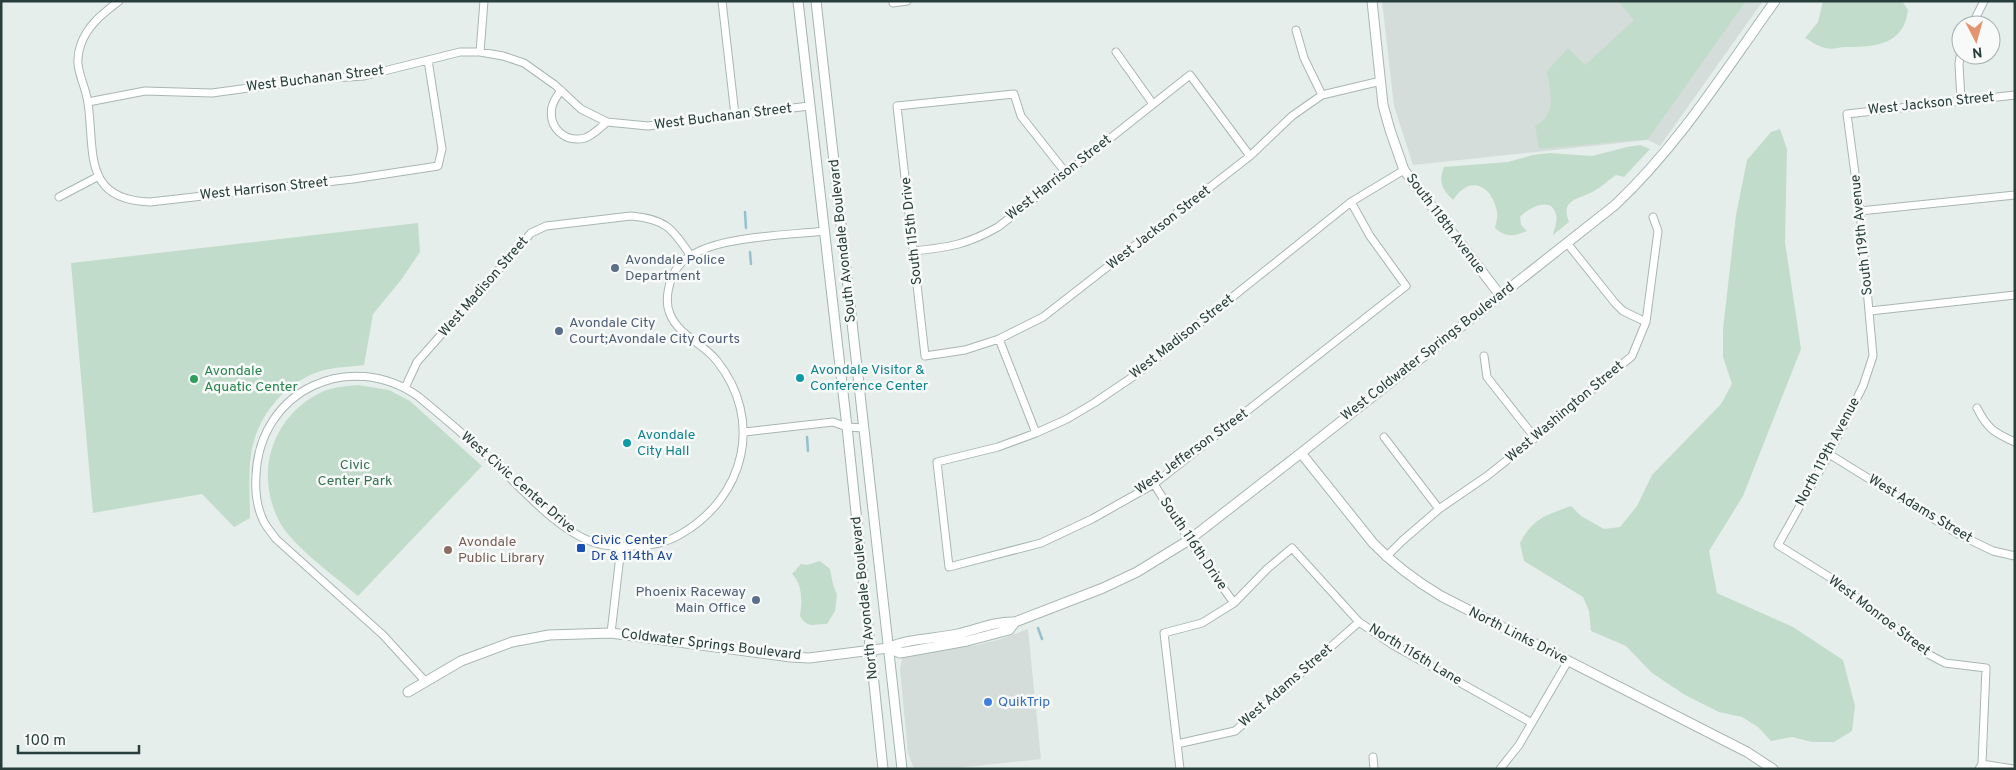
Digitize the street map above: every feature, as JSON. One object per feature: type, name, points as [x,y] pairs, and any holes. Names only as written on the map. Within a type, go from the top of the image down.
[{"type":"street","points":[[59,197],[99,176],[92,160],[88,102],[78,70],[78,56],[81,44],[88,30],[97,19],[119,1]]},
{"type":"street","points":[[480,52],[484,1]]},
{"type":"street","points":[[722,1],[735,115]]},
{"type":"street","name":"South Avondale Boulevard","points":[[798,1],[847,427]]},
{"type":"street","name":"South Avondale Boulevard","points":[[816,1],[869,481]]},
{"type":"street","points":[[893,2],[907,1]]},
{"type":"street","name":"South 118th Avenue","points":[[1372,1],[1383,105],[1404,170],[1500,295]]},
{"type":"street","name":"West Coldwater Springs Boulevard","points":[[870,650],[888,648],[900,642],[955,634],[1004,622],[1014,622],[1061,605],[1138,572],[1189,540],[1615,205],[1650,172],[1681,133],[1775,1]]},
{"type":"street","points":[[1977,15],[1984,1]]},
{"type":"street","points":[[1296,30],[1304,58],[1322,95]]},
{"type":"street","name":"West Buchanan Street","points":[[88,102],[145,91],[212,93],[316,79],[364,76],[460,52],[480,52],[503,56],[524,63],[561,90],[580,108],[607,122],[648,126],[809,106]]},
{"type":"street","points":[[1116,52],[1153,104]]},
{"type":"street","name":"West Harrison Street","points":[[99,176],[115,195],[135,202],[150,202],[353,179],[438,166],[442,150],[428,60]]},
{"type":"street","points":[[1959,65],[1961,100]]},
{"type":"street","name":"West Harrison Street","points":[[914,251],[960,245],[998,227],[1190,75],[1250,156]]},
{"type":"street","name":"West Jackson Street","points":[[925,356],[965,350],[999,339],[1043,317],[1250,156],[1292,116],[1322,95],[1381,81]]},
{"type":"street","points":[[561,90],[551,108],[554,126],[558,133],[575,138],[585,138],[607,122]]},
{"type":"street","name":"South 115th Drive","points":[[925,356],[898,106],[1014,94],[1021,116],[1066,173]]},
{"type":"street","name":"West Jackson Street","points":[[1847,114],[2015,95]]},
{"type":"street","name":"South 119th Avenue","points":[[1847,114],[1860,211],[1873,356]]},
{"type":"street","name":"West Madison Street","points":[[949,567],[937,462],[998,447],[1067,419],[1134,376],[1351,202],[1404,170]]},
{"type":"street","points":[[1860,211],[2015,195]]},
{"type":"street","name":"West Jefferson Street","points":[[949,567],[1041,543],[1092,519],[1154,484],[1406,286],[1370,236],[1351,202]]},
{"type":"street","name":"West Madison Street","points":[[405,388],[417,362],[531,233],[538,228],[621,217],[645,217],[656,219],[667,226],[678,237],[690,255]]},
{"type":"street","name":"West Washington Street","points":[[1386,558],[1402,541],[1440,509],[1487,476],[1535,438],[1632,356],[1646,322],[1658,231],[1653,217]]},
{"type":"street","points":[[824,232],[841,230]]},
{"type":"street","name":"West Civic Center Drive","points":[[425,681],[383,635],[276,539],[264,522],[258,502],[256,460],[270,422],[282,407],[297,395],[316,385],[338,378],[361,376],[384,379],[405,388],[497,464],[514,483],[569,530],[598,544],[621,546],[652,545],[672,539],[709,513],[728,487],[736,469],[745,432],[741,409],[727,374],[715,359],[682,332],[669,312],[668,296],[677,268],[690,255],[706,247],[727,242],[824,232]]},
{"type":"street","points":[[1567,243],[1615,303],[1623,310],[1646,322]]},
{"type":"street","points":[[1870,311],[2015,295]]},
{"type":"street","points":[[999,339],[1036,433]]},
{"type":"street","points":[[1484,356],[1488,377],[1535,438]]},
{"type":"street","name":"North 119th Avenue","points":[[1778,545],[1829,454],[1866,380],[1873,356]]},
{"type":"street","points":[[1977,408],[1991,430],[1997,435],[2015,442]]},
{"type":"street","points":[[745,432],[833,422],[847,427],[864,428]]},
{"type":"street","name":"North Avondale Boulevard","points":[[847,427],[884,769]]},
{"type":"street","points":[[1384,437],[1440,509]]},
{"type":"street","name":"North Links Drive","points":[[1302,453],[1360,529],[1386,558],[1413,580],[1746,752],[1774,769]]},
{"type":"street","name":"West Adams Street","points":[[1829,454],[1958,534],[1993,551],[2015,556]]},
{"type":"street","name":"North Avondale Boulevard","points":[[869,481],[902,769]]},
{"type":"street","name":"South 116th Drive","points":[[1154,484],[1189,540],[1234,603]]},
{"type":"street","name":"West Monroe Street","points":[[1778,545],[1834,580],[1896,627],[1926,653],[1946,663],[1986,668],[1980,766]]},
{"type":"street","points":[[408,692],[461,661],[512,642],[549,635],[611,633],[621,546]]},
{"type":"street","name":"North 116th Lane","points":[[1234,603],[1267,569],[1292,548],[1360,622],[1393,645],[1532,722]]},
{"type":"street","points":[[1180,769],[1164,633],[1202,624],[1234,603]]},
{"type":"street","name":"West Adams Street","points":[[1177,744],[1235,731],[1360,622]]},
{"type":"street","name":"Coldwater Springs Boulevard","points":[[611,633],[791,658],[809,658],[870,650]]},
{"type":"street","points":[[1500,769],[1519,744],[1568,661]]},
{"type":"street","points":[[1373,757],[1374,769]]},
{"type":"street","points":[[1980,766],[2013,769]]},
{"type":"shaded area","points":[[1382,1],[1763,1],[1660,146],[1648,140],[1413,165],[1394,106]]},
{"type":"shaded area","points":[[1028,629],[1041,759],[947,769],[914,769],[908,753],[900,670],[902,658],[907,655],[977,645]]},
{"type":"green space","points":[[1618,1],[1746,1],[1648,139],[1539,149],[1535,126],[1547,115],[1551,102],[1547,71],[1568,48],[1585,65],[1634,20]]},
{"type":"green space","points":[[1823,1],[1902,1],[1908,10],[1901,31],[1886,42],[1877,45],[1828,49],[1805,38],[1818,22]]},
{"type":"green space","points":[[1780,129],[1787,149],[1785,242],[1801,349],[1743,496],[1709,551],[1717,593],[1793,627],[1843,660],[1855,706],[1852,731],[1834,742],[1812,742],[1792,737],[1771,741],[1758,727],[1742,717],[1719,712],[1685,695],[1652,673],[1626,646],[1591,631],[1589,611],[1583,597],[1524,561],[1520,543],[1535,523],[1547,515],[1571,506],[1581,516],[1604,529],[1620,527],[1637,506],[1652,475],[1721,404],[1732,384],[1723,357],[1723,329],[1736,215],[1747,160],[1771,132]]},
{"type":"green space","points":[[1640,145],[1650,149],[1624,177],[1616,175],[1597,189],[1572,201],[1567,209],[1569,222],[1553,235],[1556,217],[1554,209],[1550,206],[1545,204],[1528,210],[1520,217],[1521,225],[1527,231],[1507,235],[1495,228],[1497,212],[1490,195],[1485,189],[1473,185],[1466,187],[1453,200],[1444,189],[1441,181],[1444,167],[1508,162],[1533,155],[1550,153],[1592,156]]},
{"type":"green space","name":"Avondale Aquatic Center","points":[[418,223],[420,252],[401,280],[373,314],[364,365],[321,371],[309,376],[288,389],[271,407],[264,418],[258,429],[250,459],[250,518],[234,527],[202,494],[93,513],[71,263]]},
{"type":"green space","name":"Civic Center Park","points":[[358,385],[389,390],[410,401],[482,466],[358,596],[303,550],[284,529],[271,500],[268,481],[273,445],[281,428],[292,413],[324,391]]},
{"type":"green space","points":[[820,561],[830,569],[837,595],[835,611],[827,624],[812,625],[806,623],[800,616],[800,588],[792,574],[801,564],[807,565]]},
{"type":"waterway","points":[[745,212],[746,228]]},
{"type":"waterway","points":[[750,252],[751,264]]},
{"type":"waterway","points":[[807,437],[808,451]]},
{"type":"waterway","points":[[1038,628],[1042,639]]},
{"type":"place","name":"Avondale Police Department","points":[[615,268]]},
{"type":"place","name":"Avondale City Court;Avondale City Courts","points":[[559,331]]},
{"type":"place","name":"Avondale Visitor & Conference Center","points":[[800,378]]},
{"type":"place","name":"Avondale Aquatic Center","points":[[194,379]]},
{"type":"place","name":"Avondale City Hall","points":[[627,443]]},
{"type":"place","name":"Civic Center Dr & 114th Av","points":[[581,548]]},
{"type":"place","name":"Avondale Public Library","points":[[448,550]]},
{"type":"place","name":"Phoenix Raceway Main Office","points":[[756,600]]},
{"type":"place","name":"QuikTrip","points":[[988,702]]}]
